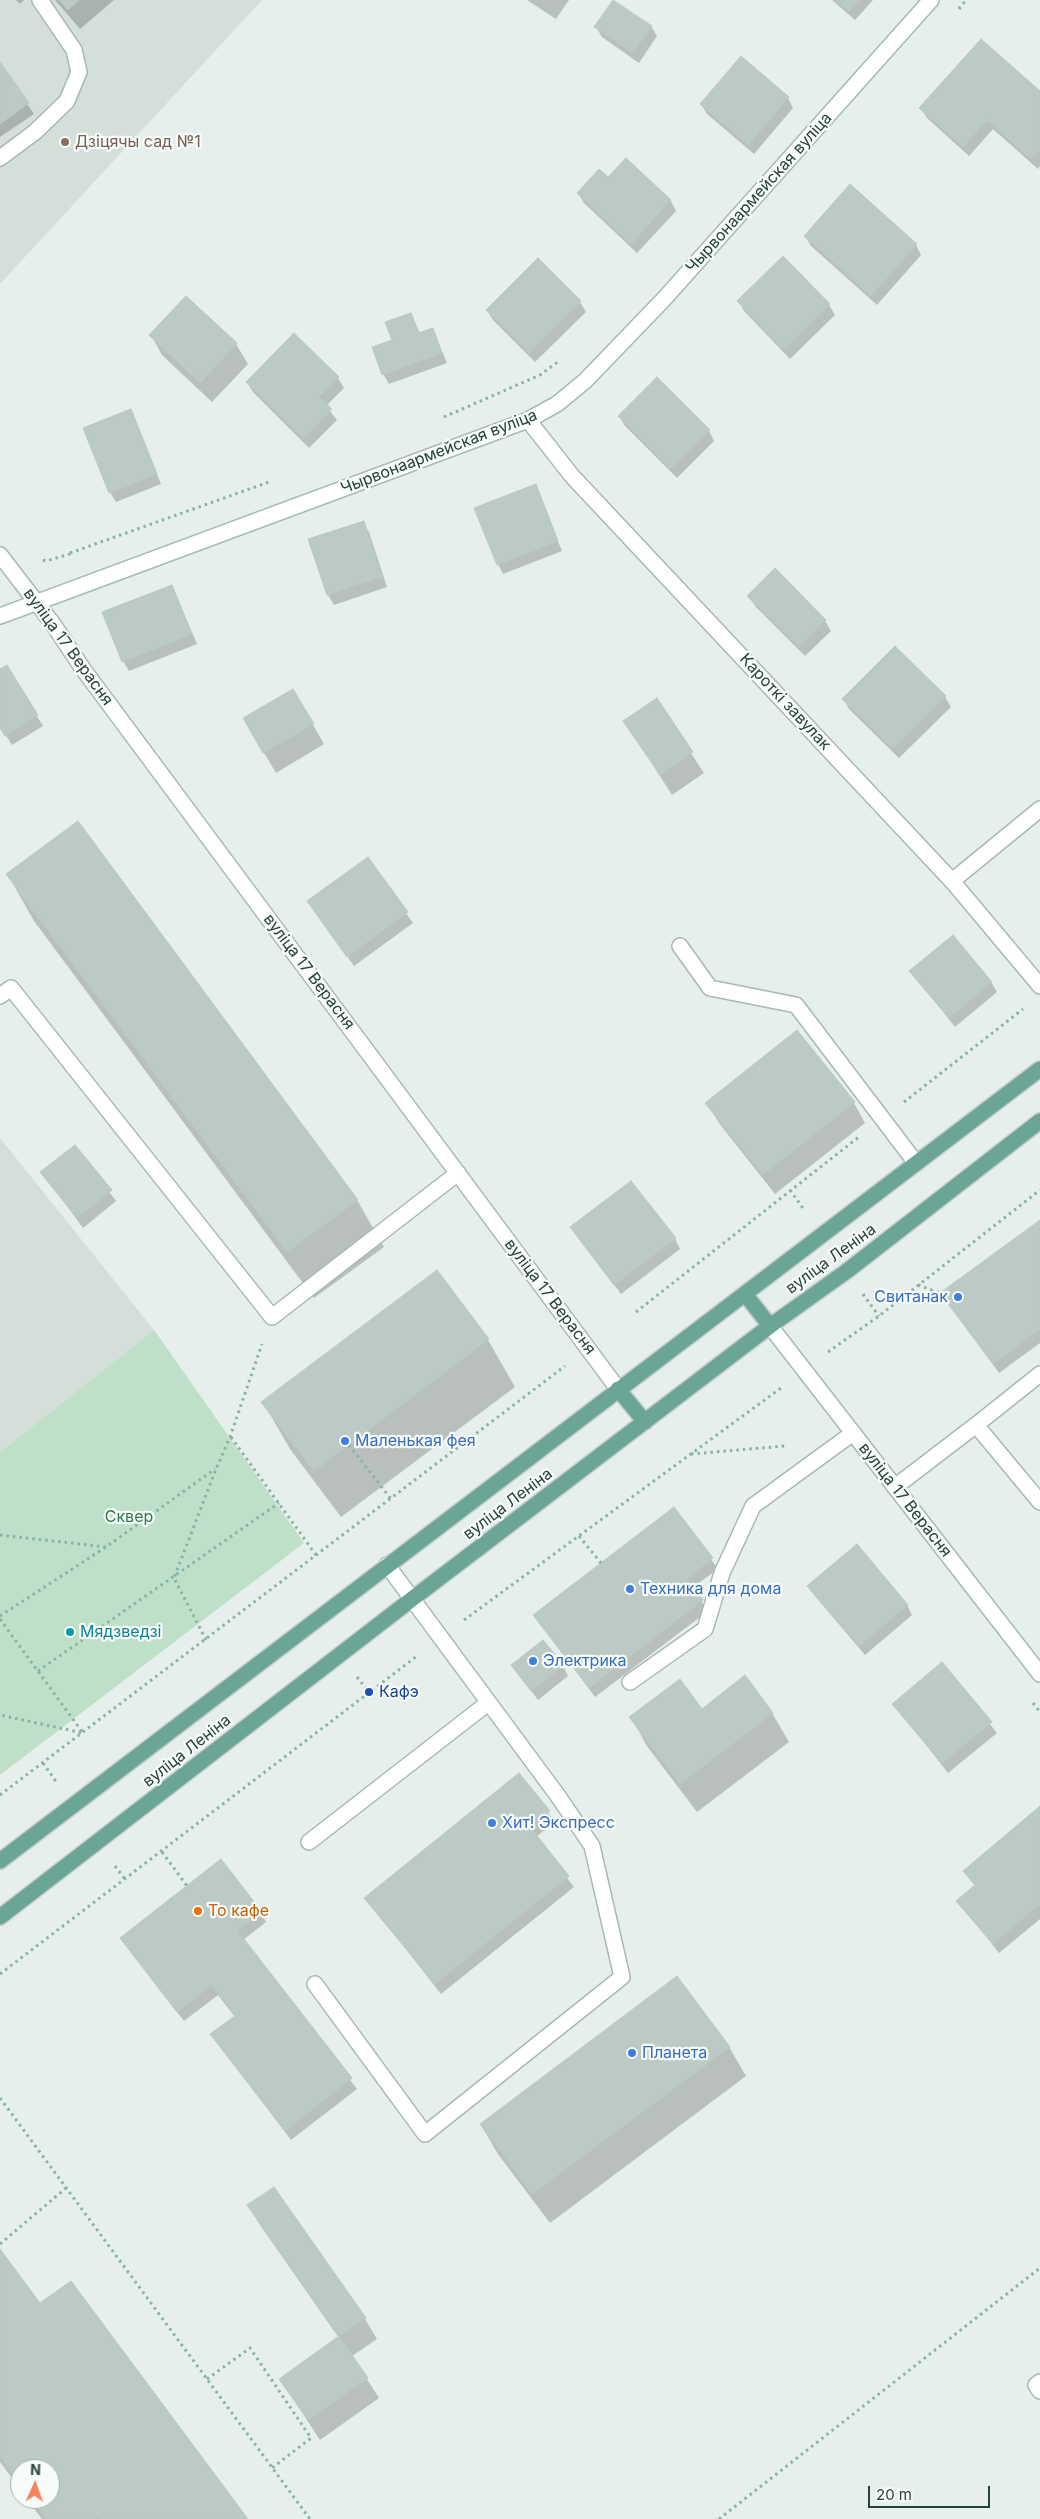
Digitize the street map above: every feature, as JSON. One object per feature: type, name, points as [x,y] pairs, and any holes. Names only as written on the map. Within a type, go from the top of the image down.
[{"type":"main road","name":"вуліца Леніна","points":[[0,1862],[387,1565],[1040,1069]]},
{"type":"main road","name":"вуліца Леніна","points":[[0,1917],[412,1599],[770,1326],[847,1271],[1040,1121]]},
{"type":"main road","points":[[745,1294],[770,1326]]},
{"type":"main road","points":[[618,1389],[645,1422]]},
{"type":"street","points":[[0,158],[35,132],[67,101],[79,72],[74,50],[40,0]]},
{"type":"street","name":"Чырвонаармейская вуліца","points":[[0,616],[528,420],[557,404],[585,381],[664,299],[931,0]]},
{"type":"street","name":"Кароткі завулак","points":[[528,420],[572,476],[952,881],[1040,986]]},
{"type":"street","name":"вуліца 17 Верасня","points":[[0,556],[37,603],[89,677],[618,1389]]},
{"type":"street","points":[[952,881],[1040,810]]},
{"type":"street","points":[[680,946],[710,988],[796,1005],[884,1118],[916,1163]]},
{"type":"street","points":[[0,996],[12,988],[272,1317],[458,1173]]},
{"type":"street","name":"вуліца 17 Верасня","points":[[770,1326],[1040,1674]]},
{"type":"street","points":[[895,1487],[1040,1374]]},
{"type":"street","points":[[976,1425],[1040,1502]]},
{"type":"street","points":[[630,1682],[705,1629],[722,1573],[753,1506],[853,1433]]},
{"type":"street","points":[[315,1984],[425,2134],[622,1977],[592,1846],[558,1796],[387,1565]]},
{"type":"street","points":[[309,1842],[488,1703]]},
{"type":"street","points":[[1040,2382],[1036,2385],[1040,2391]]},
{"type":"path","points":[[954,15],[966,0]]},
{"type":"path","points":[[436,420],[540,375],[562,359]]},
{"type":"path","points":[[38,557],[46,561],[271,481]]},
{"type":"path","points":[[70,553],[87,584]]},
{"type":"path","points":[[636,1312],[1024,1008]]},
{"type":"path","points":[[0,1974],[440,1638],[804,1371],[1040,1190]]},
{"type":"path","points":[[918,1285],[940,1293]]},
{"type":"path","points":[[206,1640],[174,1578],[230,1436],[272,1317]]},
{"type":"path","points":[[0,1795],[568,1364]]},
{"type":"path","points":[[230,1436],[316,1556]]},
{"type":"path","points":[[349,1445],[391,1499]]},
{"type":"path","points":[[691,1454],[787,1446]]},
{"type":"path","points":[[83,1733],[0,1617],[106,1547],[216,1469]]},
{"type":"path","points":[[38,1671],[279,1503]]},
{"type":"path","points":[[0,1536],[106,1547]]},
{"type":"path","points":[[579,1536],[601,1563]]},
{"type":"path","points":[[0,1715],[83,1733]]},
{"type":"path","points":[[162,1852],[187,1886]]},
{"type":"path","points":[[0,2098],[310,2519]]},
{"type":"path","points":[[0,2244],[66,2188]]},
{"type":"path","points":[[719,2519],[1040,2268]]},
{"type":"path","points":[[207,2379],[250,2348],[311,2438],[272,2468]]},
{"type":"shaded area","name":"Дзіцячы сад №1","points":[[0,0],[262,0],[0,284]]},
{"type":"shaded area","points":[[0,1138],[154,1330],[0,1452]]},
{"type":"green space","name":"Сквер","points":[[154,1330],[304,1543],[0,1775],[0,1452]]},
{"type":"building","points":[[59,0],[79,0],[68,10]]},
{"type":"building","points":[[613,0],[652,26],[633,53],[594,27]]},
{"type":"building","points":[[836,0],[859,0],[849,11]]},
{"type":"building","points":[[981,39],[1040,91],[1040,150],[1031,159],[987,120],[963,147],[919,108]]},
{"type":"building","points":[[741,56],[789,97],[748,145],[700,104]]},
{"type":"building","points":[[0,62],[29,103],[0,124]]},
{"type":"building","points":[[626,158],[671,200],[631,244],[577,193],[599,169],[608,177]]},
{"type":"building","points":[[850,184],[917,244],[871,296],[804,236]]},
{"type":"building","points":[[783,256],[830,304],[784,350],[737,301]]},
{"type":"building","points":[[538,258],[581,301],[529,353],[486,310]]},
{"type":"building","points":[[186,296],[237,343],[200,383],[149,335]]},
{"type":"building","points":[[411,313],[419,333],[433,328],[442,353],[382,375],[372,347],[392,340],[385,322]]},
{"type":"building","points":[[294,333],[339,377],[319,397],[332,409],[303,439],[246,382]]},
{"type":"building","points":[[657,377],[710,430],[670,469],[618,416]]},
{"type":"building","points":[[131,409],[157,474],[109,493],[83,428]]},
{"type":"building","points":[[536,484],[558,541],[497,565],[474,508]]},
{"type":"building","points":[[364,521],[382,577],[327,595],[308,539]]},
{"type":"building","points":[[775,568],[826,620],[799,647],[747,596]]},
{"type":"building","points":[[172,585],[192,634],[122,662],[102,612]]},
{"type":"building","points":[[895,646],[946,696],[893,749],[842,699]]},
{"type":"building","points":[[7,665],[38,715],[5,736],[0,728],[0,669]]},
{"type":"building","points":[[293,689],[314,724],[263,753],[243,718]]},
{"type":"building","points":[[657,698],[693,752],[660,775],[623,721]]},
{"type":"building","points":[[78,821],[358,1200],[287,1252],[6,874]]},
{"type":"building","points":[[368,857],[408,912],[347,957],[307,901]]},
{"type":"building","points":[[953,935],[992,982],[949,1018],[909,971]]},
{"type":"building","points":[[797,1030],[855,1102],[763,1175],[705,1103]]},
{"type":"building","points":[[75,1145],[112,1190],[77,1218],[40,1172]]},
{"type":"building","points":[[631,1181],[676,1238],[614,1285],[570,1227]]},
{"type":"building","points":[[1040,1220],[1040,1329],[993,1364],[940,1293]]},
{"type":"building","points":[[437,1270],[489,1339],[314,1471],[261,1402]]},
{"type":"building","name":"Техника для дома","points":[[674,1507],[713,1558],[687,1579],[703,1600],[589,1688],[533,1615]]},
{"type":"building","points":[[857,1544],[908,1605],[859,1646],[807,1586]]},
{"type":"building","points":[[543,1640],[564,1665],[531,1691],[511,1665]]},
{"type":"building","points":[[942,1662],[992,1722],[942,1763],[892,1704]]},
{"type":"building","points":[[745,1675],[773,1713],[680,1784],[629,1717],[680,1679],[702,1709]]},
{"type":"building","points":[[519,1773],[550,1811],[530,1827],[569,1876],[435,1984],[364,1898]]},
{"type":"building","points":[[1040,1806],[1040,1904],[993,1944],[956,1901],[975,1885],[963,1871]]},
{"type":"building","points":[[221,1859],[262,1912],[237,1930],[352,2078],[285,2131],[210,2034],[235,2016],[212,1985],[177,2012],[120,1938]]},
{"type":"building","points":[[677,1976],[730,2047],[532,2194],[480,2124]]},
{"type":"building","points":[[274,2187],[366,2318],[339,2336],[247,2205]]},
{"type":"building","points":[[0,2249],[40,2303],[71,2281],[248,2519],[100,2519],[98,2517],[95,2519],[47,2519],[40,2509],[60,2509],[60,2459],[10,2459],[10,2470],[0,2456]]},
{"type":"building","points":[[339,2336],[368,2378],[308,2420],[279,2379]]},
{"type":"place","name":"Дзіцячы сад №1","points":[[65,142]]},
{"type":"place","name":"Свитанак","points":[[958,1297]]},
{"type":"place","name":"Маленькая фея","points":[[345,1441]]},
{"type":"place","name":"Техника для дома","points":[[630,1589]]},
{"type":"place","name":"Мядзведзі","points":[[70,1632]]},
{"type":"place","name":"Электрика","points":[[533,1661]]},
{"type":"place","name":"Кафэ","points":[[369,1692]]},
{"type":"place","name":"Хит! Экспресс","points":[[492,1823]]},
{"type":"place","name":"То кафе","points":[[198,1911]]},
{"type":"place","name":"Планета","points":[[632,2053]]}]
